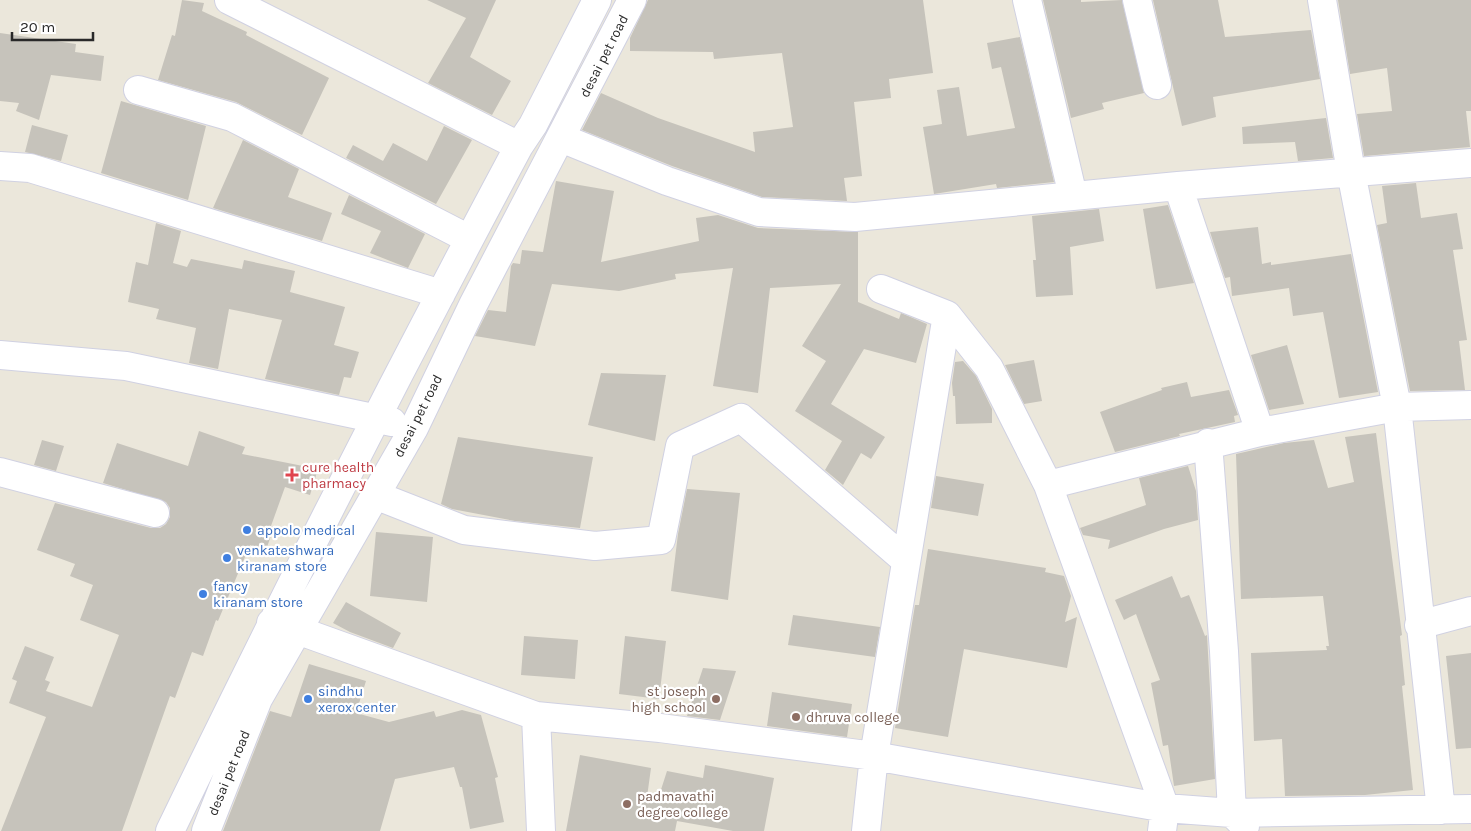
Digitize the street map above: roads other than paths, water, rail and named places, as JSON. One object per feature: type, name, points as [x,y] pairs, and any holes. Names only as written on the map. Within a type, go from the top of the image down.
[{"type":"street","points":[[229,0],[519,146]]},
{"type":"street","name":"desai pet road","points":[[170,831],[271,623],[376,417],[519,146],[533,125],[597,0]]},
{"type":"street","name":"desai pet road","points":[[206,831],[258,700],[414,428],[473,305],[632,0]]},
{"type":"street","points":[[1027,0],[1073,196]]},
{"type":"street","points":[[1136,0],[1157,85]]},
{"type":"street","points":[[1322,0],[1352,172],[1397,407],[1419,625],[1441,810]]},
{"type":"street","points":[[138,90],[232,117],[469,239]]},
{"type":"street","points":[[561,138],[667,181],[759,212],[855,217],[1178,186],[1471,162]]},
{"type":"street","points":[[0,166],[30,168],[441,294]]},
{"type":"street","points":[[1178,186],[1260,432]]},
{"type":"street","points":[[881,289],[947,315],[989,368],[1048,485],[1164,820]]},
{"type":"street","points":[[866,831],[874,756],[947,315]]},
{"type":"street","points":[[0,355],[126,366],[376,417],[414,428]]},
{"type":"street","points":[[1048,485],[1260,432],[1397,407],[1471,405]]},
{"type":"street","points":[[376,495],[464,530],[595,546],[661,540],[680,446],[741,418],[905,560]]},
{"type":"street","points":[[1208,444],[1224,651],[1241,822]]},
{"type":"street","points":[[0,472],[155,513]]},
{"type":"street","points":[[1419,625],[1471,611]]},
{"type":"street","points":[[271,623],[297,630],[536,716],[874,756],[1164,820],[1241,822],[1471,809]]},
{"type":"street","points":[[536,716],[541,831]]},
{"type":"place","name":"cure health pharmacy","points":[[292,475]]},
{"type":"place","name":"appolo medical","points":[[247,530]]},
{"type":"place","name":"venkateshwara kiranam store","points":[[227,558]]},
{"type":"place","name":"fancy kiranam store","points":[[203,594]]},
{"type":"place","name":"sindhu xerox center","points":[[308,699]]},
{"type":"place","name":"st joseph high school","points":[[716,699]]},
{"type":"place","name":"dhruva college","points":[[796,717]]},
{"type":"place","name":"padmavathi degree college","points":[[627,804]]}]
